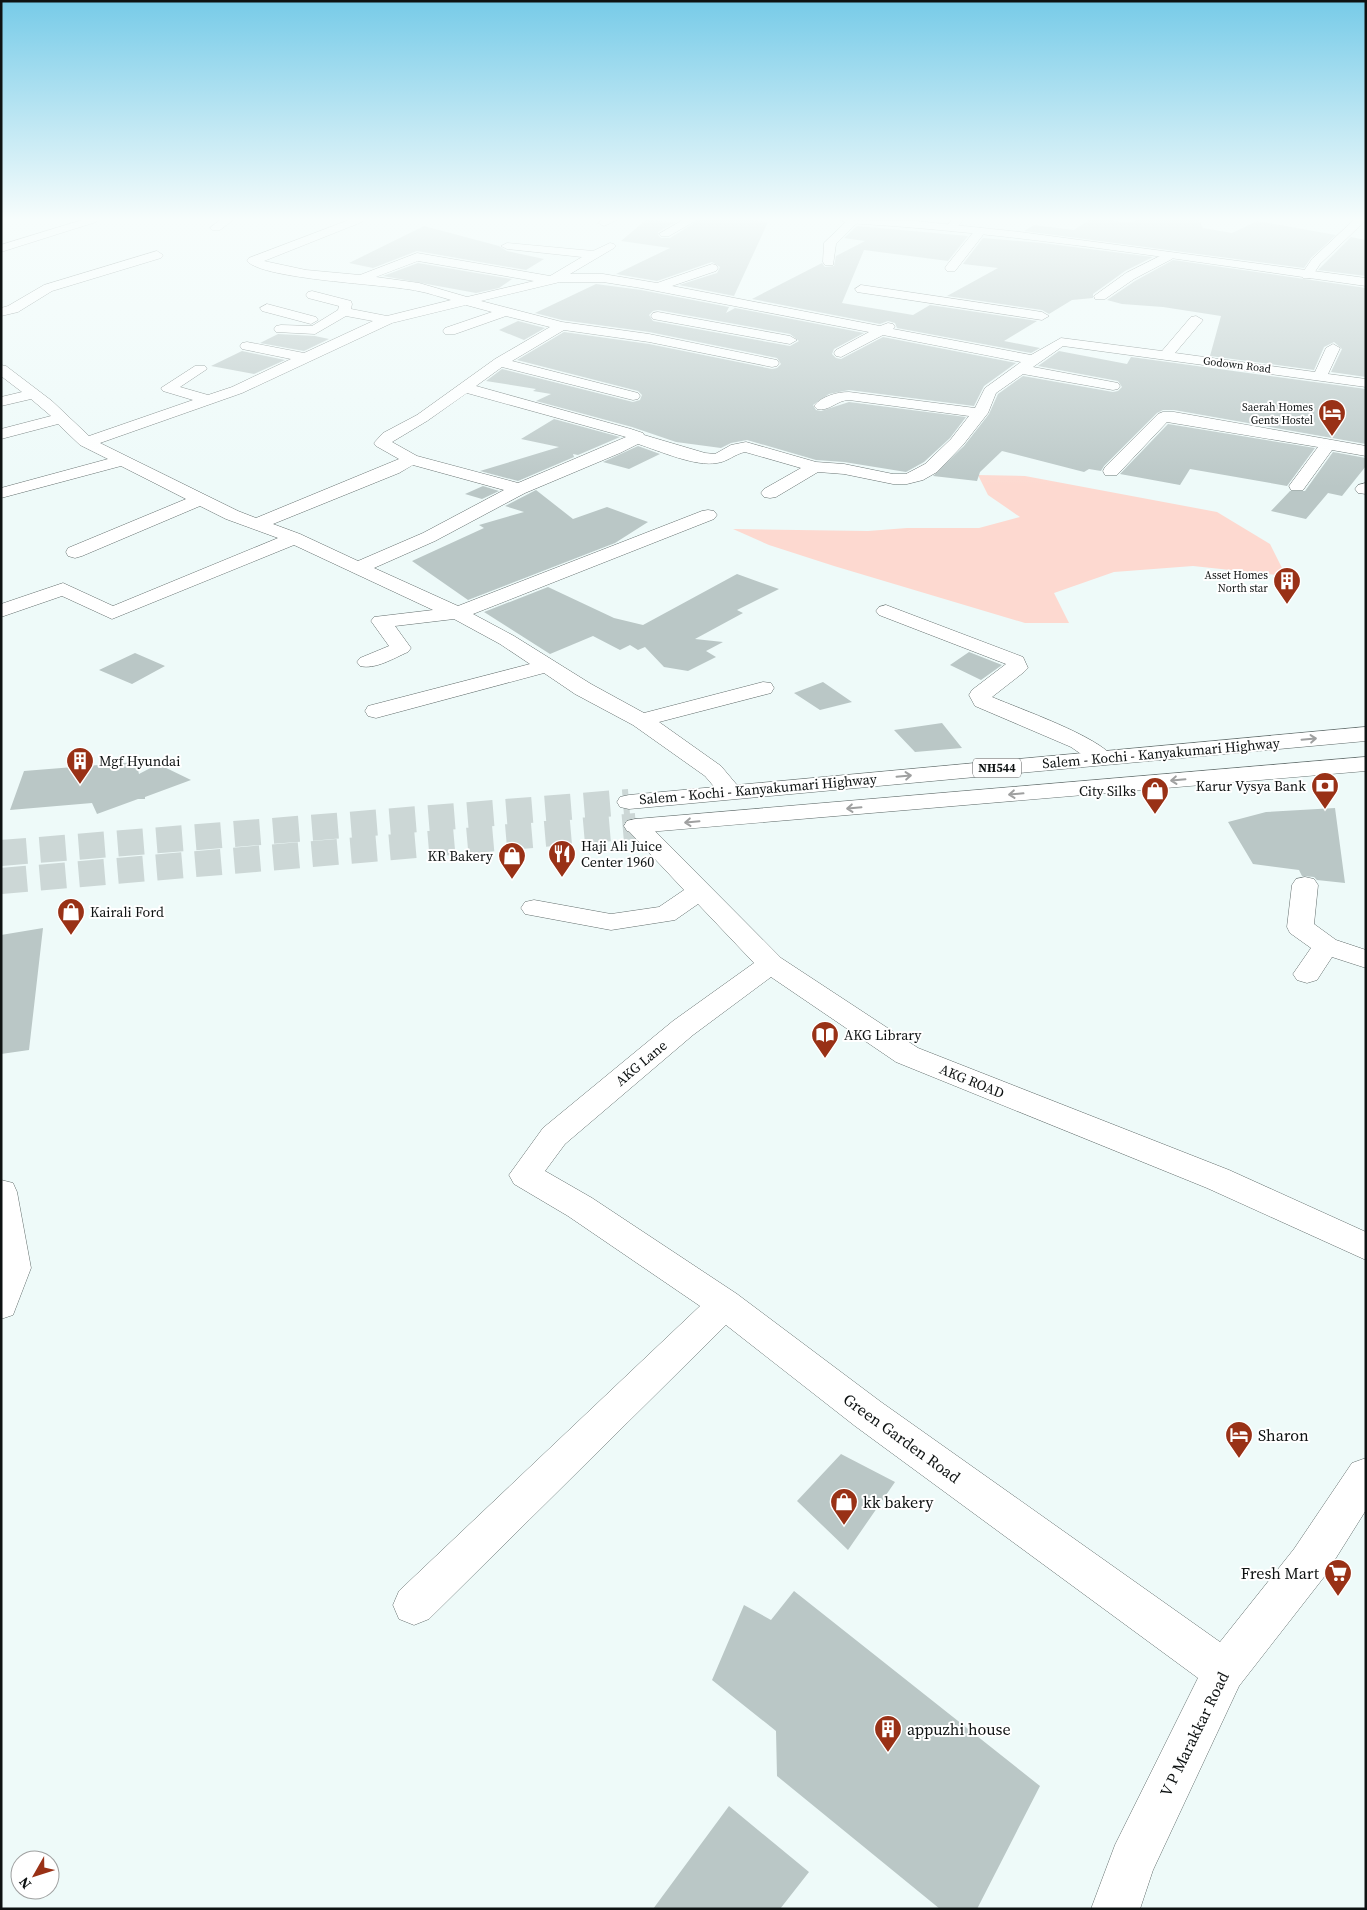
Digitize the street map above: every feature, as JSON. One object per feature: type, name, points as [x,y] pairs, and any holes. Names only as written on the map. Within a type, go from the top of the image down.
[{"type":"main road","points":[[271,309],[325,324]]},
{"type":"main road","points":[[86,442],[237,390],[386,320],[429,309]]},
{"type":"main road","points":[[496,309],[562,326],[689,345],[772,363]]},
{"type":"main road","points":[[611,333],[635,327],[672,309]]},
{"type":"main road","points":[[771,309],[883,330],[1113,386]]},
{"type":"main road","points":[[993,309],[1042,316]]},
{"type":"main road","points":[[281,329],[314,330],[344,312],[386,320]]},
{"type":"main road","points":[[450,332],[505,312]]},
{"type":"main road","points":[[658,316],[790,340]]},
{"type":"main road","points":[[841,353],[898,320]]},
{"type":"main road","points":[[1165,356],[1196,320]]},
{"type":"main road","points":[[519,489],[411,459],[382,443],[389,436],[422,418],[466,388],[500,362],[562,326]]},
{"type":"main road","name":"Godown Road","points":[[466,388],[625,432],[637,436],[637,438],[700,457],[714,459],[740,447],[746,447],[815,467],[844,469],[893,479],[907,479],[931,468],[957,442],[980,413],[990,391],[1061,342],[1366,383]]},
{"type":"main road","points":[[247,346],[306,358]]},
{"type":"main road","points":[[1320,376],[1332,348]]},
{"type":"main road","points":[[500,362],[633,396]]},
{"type":"main road","points":[[1,369],[35,394],[86,442],[232,515],[294,538],[359,567],[457,613],[507,640],[583,689],[641,720],[713,771],[730,791]]},
{"type":"main road","points":[[200,369],[168,388],[208,400]]},
{"type":"main road","points":[[1,402],[35,394]]},
{"type":"main road","points":[[822,406],[840,396],[849,396],[980,413]]},
{"type":"main road","points":[[1111,471],[1163,417],[1174,416],[1366,451]]},
{"type":"main road","points":[[1,434],[61,418]]},
{"type":"main road","points":[[359,567],[429,537],[519,489],[614,450],[637,438]]},
{"type":"main road","points":[[1297,486],[1328,444]]},
{"type":"main road","points":[[257,524],[393,469],[411,459]]},
{"type":"main road","points":[[1,493],[123,460]]},
{"type":"main road","points":[[770,493],[815,467]]},
{"type":"main road","points":[[75,552],[201,499]]},
{"type":"main road","points":[[366,662],[401,648],[381,621],[457,613],[708,516]]},
{"type":"main road","points":[[1,611],[63,588],[112,613],[294,538]]},
{"type":"main road","points":[[886,611],[1016,661],[1017,668],[980,695],[983,701],[1079,742],[1102,758]]},
{"type":"main road","points":[[376,711],[547,666]]},
{"type":"main road","points":[[641,720],[763,688]]},
{"type":"main road","name":"Salem - Kochi - Kanyakumari Highway","points":[[628,802],[730,791],[1366,734]]},
{"type":"main road","name":"Salem - Kochi - Kanyakumari Highway","points":[[636,826],[1366,764]]},
{"type":"main road","name":"AKG ROAD","points":[[636,826],[698,892],[771,964],[907,1055],[1218,1179],[1366,1247]]},
{"type":"main road","points":[[1305,885],[1300,928],[1326,946],[1366,959]]},
{"type":"main road","points":[[534,908],[612,922],[666,914],[698,892]]},
{"type":"main road","points":[[1307,974],[1326,946]]},
{"type":"main road","name":"AKG Lane","points":[[524,1174],[554,1136],[683,1028],[771,964]]},
{"type":"main road","name":"Green Garden Road","points":[[524,1174],[580,1207],[725,1304],[868,1414],[1224,1671]]},
{"type":"main road","points":[[1,1192],[14,1268],[1,1305]]},
{"type":"main road","points":[[414,1605],[725,1304]]},
{"type":"main road","name":"V P Marakkar Road","points":[[1115,1909],[1132,1862],[1224,1671],[1309,1563],[1365,1477]]},
{"type":"shaded area","points":[[978,475],[1025,476],[1217,512],[1270,544],[1286,576],[1193,566],[1114,572],[1054,593],[1069,623],[1025,623],[834,566],[769,545],[733,529],[868,531],[907,528],[979,528],[1020,517],[988,495]]},
{"type":"building","points":[[543,309],[728,309],[726,313],[733,309],[741,309],[864,333],[834,349],[832,354],[836,358],[841,359],[883,337],[1016,363],[984,386],[974,406],[849,390],[829,394],[813,405],[816,410],[821,411],[849,402],[966,417],[950,438],[924,462],[906,472],[844,462],[816,460],[747,440],[731,443],[721,448],[676,442],[632,427],[536,401],[551,394],[533,391],[536,389],[486,381],[502,369],[633,402],[640,400],[642,395],[638,391],[517,360],[564,332],[649,344],[772,369],[777,368],[781,364],[777,358],[649,332],[562,320],[535,313]],"holes":[[[658,310],[790,334],[799,341],[790,346],[653,321],[649,315],[653,311]]]},
{"type":"building","points":[[804,309],[878,309],[913,315],[923,309],[958,309],[1037,321],[1004,341],[1040,348],[1031,353],[897,328],[895,323],[888,321],[880,324]]},
{"type":"building","points":[[1036,309],[1057,309],[1049,314]]},
{"type":"building","points":[[1177,309],[1366,309],[1366,377],[1331,372],[1342,349],[1334,342],[1324,347],[1314,370],[1210,356],[1221,316]]},
{"type":"building","points":[[518,321],[545,328],[524,340],[499,330]]},
{"type":"building","points":[[278,334],[315,336],[329,339],[304,351],[260,343]]},
{"type":"building","points":[[242,351],[285,360],[254,374],[211,366]]},
{"type":"building","points":[[1059,351],[1127,364],[1131,357],[1366,389],[1366,444],[1174,410],[1163,410],[1157,413],[1101,471],[1089,469],[1084,472],[1002,451],[980,472],[977,481],[933,476],[964,446],[989,414],[998,394],[1023,376],[1113,392],[1118,391],[1122,387],[1118,381],[1038,366]]},
{"type":"building","points":[[554,419],[620,437],[578,455],[573,454],[574,457],[518,481],[480,471],[559,447],[521,439]]},
{"type":"building","points":[[1168,424],[1315,448],[1287,486],[1190,469],[1180,485],[1120,474]]},
{"type":"building","points":[[638,446],[660,454],[629,469],[603,462]]},
{"type":"building","points":[[1333,452],[1366,458],[1366,466],[1342,496],[1328,493],[1306,519],[1271,511],[1290,491],[1305,491]]},
{"type":"building","points":[[483,486],[499,491],[482,499],[465,494]]},
{"type":"building","points":[[536,490],[573,519],[607,507],[648,522],[615,543],[468,600],[412,561],[484,528],[479,525],[524,512],[505,506]]},
{"type":"building","points":[[737,574],[779,589],[737,610],[743,613],[695,639],[723,642],[706,651],[716,657],[688,671],[664,667],[645,647],[638,650],[630,645],[620,650],[593,636],[550,654],[484,612],[548,587],[614,618],[643,625]]},
{"type":"building","points":[[969,652],[1002,665],[981,680],[950,665]]},
{"type":"building","points":[[135,653],[165,666],[132,684],[99,670]]},
{"type":"building","points":[[823,682],[852,702],[820,710],[794,693]]},
{"type":"building","points":[[942,723],[962,748],[915,752],[894,730]]},
{"type":"building","name":"Mgf Hyundai","points":[[136,762],[139,774],[158,764],[191,780],[145,797],[145,799],[138,799],[97,814],[92,803],[10,810],[24,771]]},
{"type":"building","points":[[1335,808],[1345,883],[1317,880],[1314,877],[1302,876],[1299,870],[1253,864],[1228,822],[1266,812]]},
{"type":"building","points":[[43,928],[29,1050],[1,1054],[1,935]]},
{"type":"building","name":"kk bakery","points":[[841,1454],[895,1482],[848,1550],[797,1501]]},
{"type":"building","name":"appuzhi house","points":[[794,1591],[1040,1786],[977,1909],[940,1909],[777,1776],[776,1731],[712,1680],[744,1605],[771,1620]]},
{"type":"building","points":[[729,1806],[809,1872],[780,1909],[653,1909]]},
{"type":"tunnel","points":[[1,853],[629,802]]},
{"type":"tunnel","points":[[1,881],[636,826]]},
{"type":"place","name":"Saerah Homes Gents Hostel","points":[[1332,437]]},
{"type":"place","name":"Asset Homes North star","points":[[1287,605]]},
{"type":"place","name":"Mgf Hyundai","points":[[80,785]]},
{"type":"place","name":"Karur Vysya Bank","points":[[1325,810]]},
{"type":"place","name":"City Silks","points":[[1155,815]]},
{"type":"place","name":"Haji Ali Juice Center 1960","points":[[562,878]]},
{"type":"place","name":"KR Bakery","points":[[512,880]]},
{"type":"place","name":"Kairali Ford","points":[[71,936]]},
{"type":"place","name":"AKG Library","points":[[825,1059]]},
{"type":"place","name":"Sharon","points":[[1239,1459]]},
{"type":"place","name":"kk bakery","points":[[844,1526]]},
{"type":"place","name":"Fresh Mart","points":[[1338,1597]]},
{"type":"place","name":"appuzhi house","points":[[888,1753]]}]
